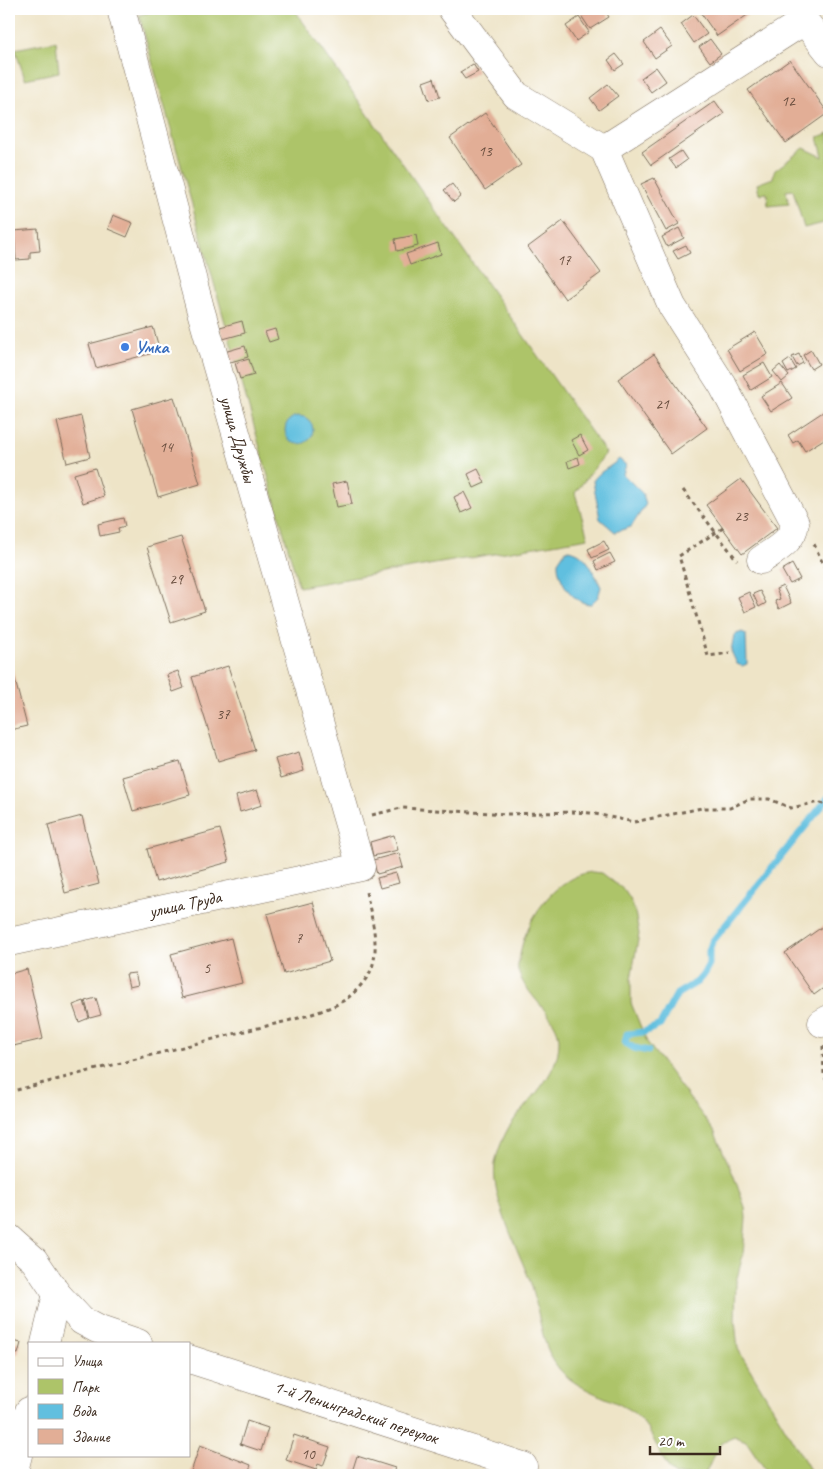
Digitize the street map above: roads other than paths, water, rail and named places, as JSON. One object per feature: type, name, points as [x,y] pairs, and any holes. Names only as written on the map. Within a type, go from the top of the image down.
[{"type":"street","name":"улица Дружбы","points":[[121,9],[200,308],[361,867]]},
{"type":"street","points":[[452,9],[516,95],[604,149],[672,306],[723,386],[795,523],[794,532],[788,541],[761,560]]},
{"type":"street","points":[[604,149],[799,15],[829,52]]},
{"type":"street","name":"улица Труда","points":[[9,942],[361,867]]},
{"type":"street","points":[[9,1238],[34,1260],[57,1294],[82,1321],[97,1330],[135,1342]]},
{"type":"street","points":[[45,1342],[57,1294]]},
{"type":"street","name":"1-й Ленинградский переулок","points":[[190,1359],[522,1466]]},
{"type":"street","points":[[13,1475],[28,1415]]},
{"type":"water","points":[[299,416],[309,420],[313,430],[309,440],[299,444],[289,440],[285,430],[289,420]]},
{"type":"water","points":[[619,459],[626,465],[623,474],[643,494],[646,504],[631,527],[615,532],[600,519],[593,481]]},
{"type":"water","points":[[566,550],[573,551],[584,557],[592,568],[601,587],[598,597],[591,604],[578,600],[563,582],[558,562]]},
{"type":"water","points":[[742,632],[746,634],[747,664],[742,666],[737,664],[731,651],[734,635]]},
{"type":"waterway","points":[[648,1051],[634,1048],[625,1043],[627,1034],[644,1032],[660,1025],[677,994],[697,982],[703,975],[709,964],[709,951],[712,942],[829,797]]},
{"type":"place","name":"Умка","points":[[125,347]]}]
